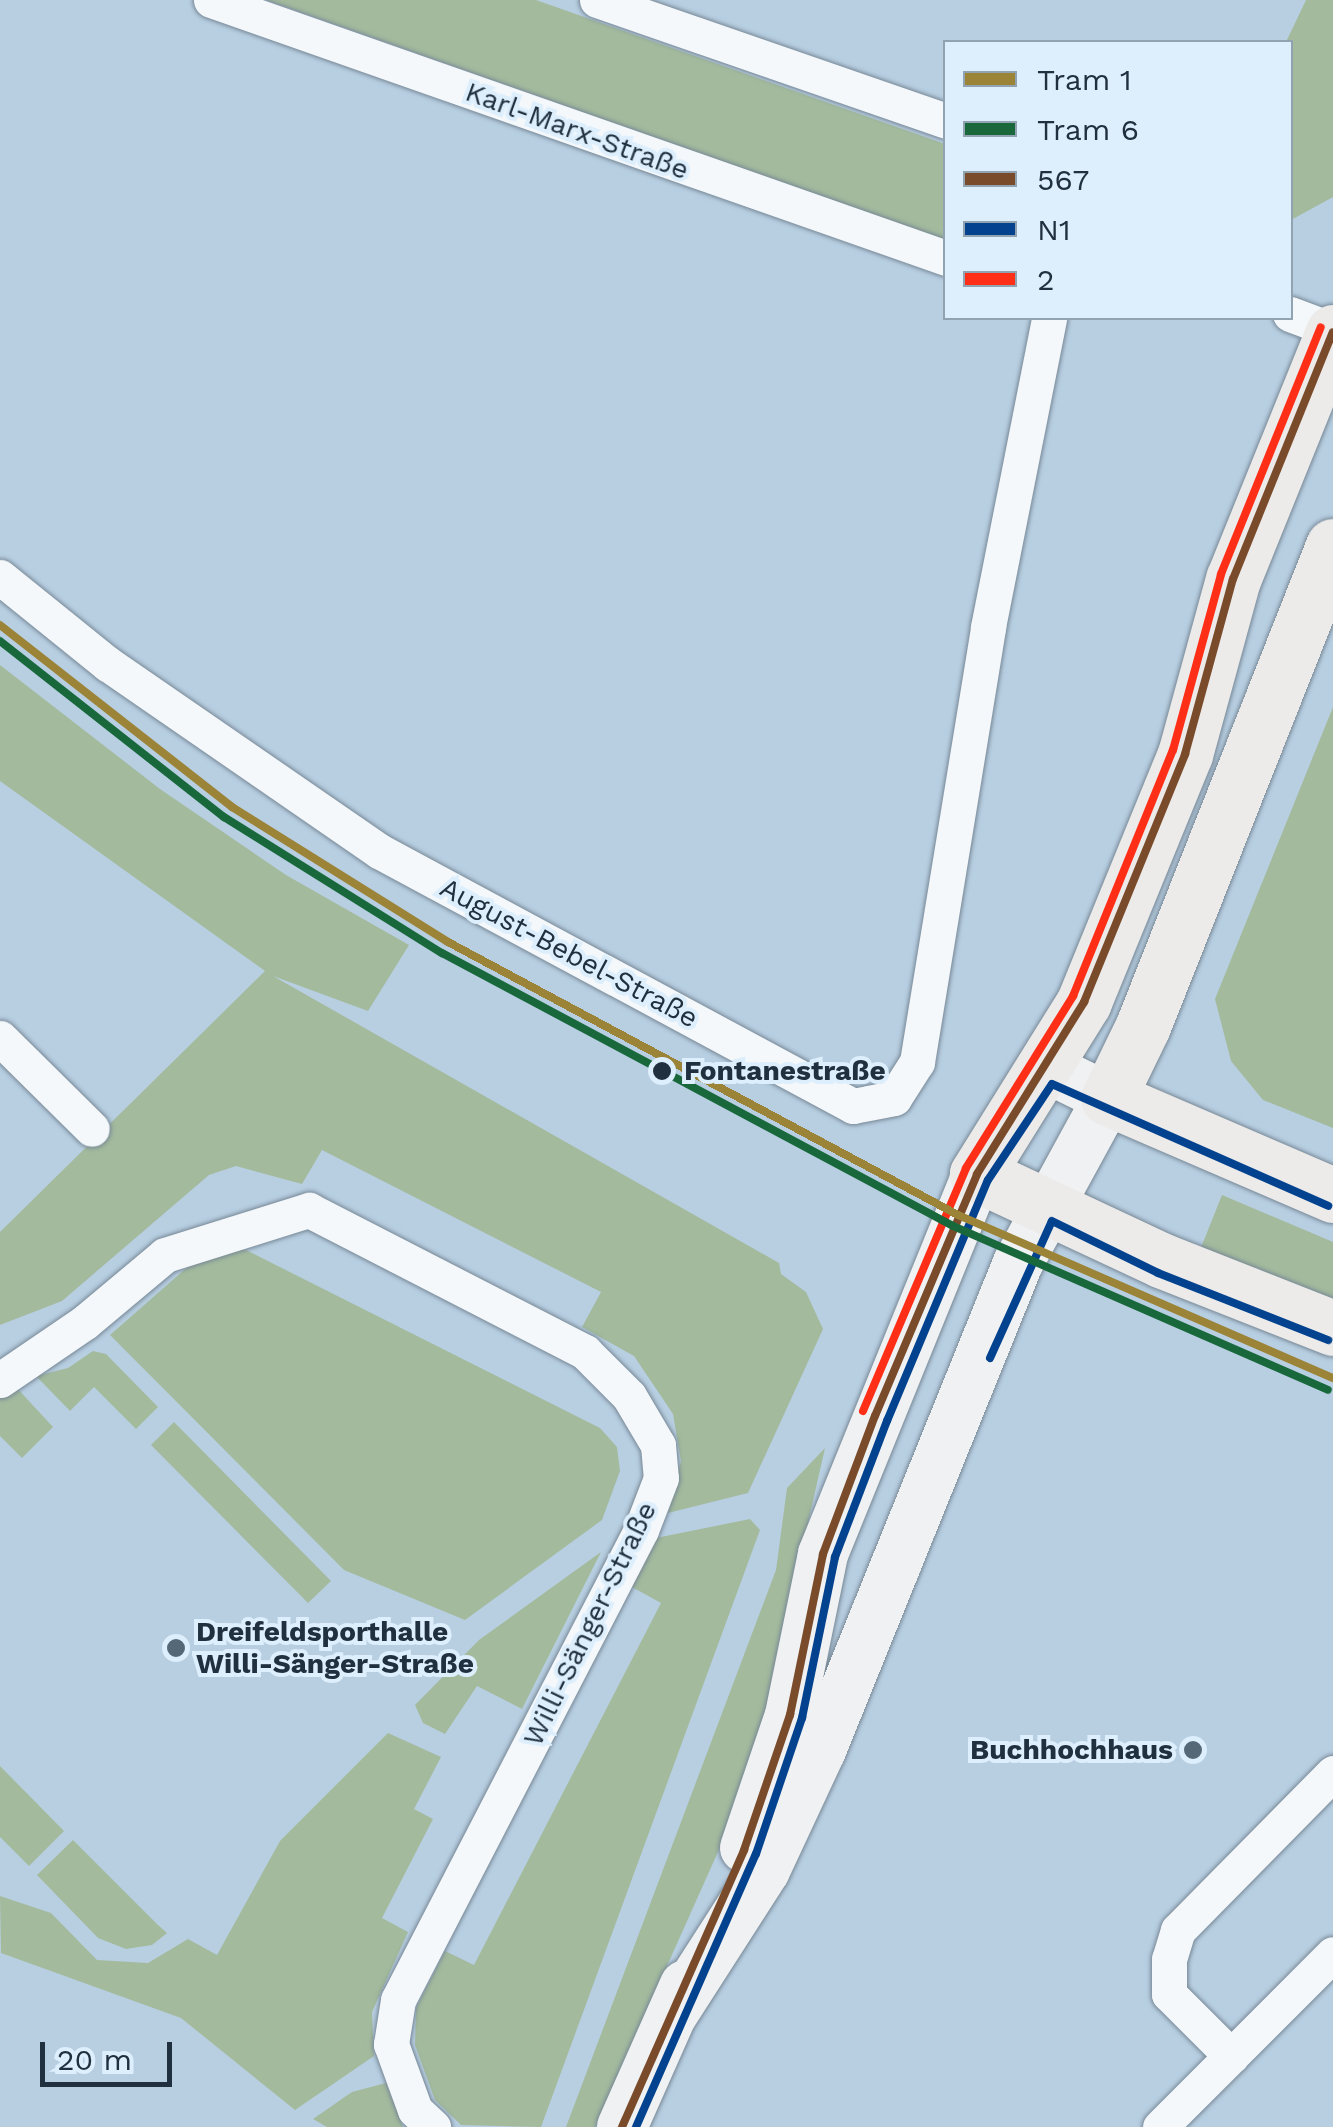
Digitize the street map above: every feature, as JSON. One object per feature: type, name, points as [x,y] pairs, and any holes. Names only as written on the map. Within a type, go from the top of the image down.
[{"type":"main road","points":[[622,2127],[744,1850],[790,1714],[822,1554],[977,1174],[1047,1068],[1084,1002],[1185,754],[1233,579],[1333,331]]},
{"type":"main road","points":[[672,2015],[765,1870],[821,1750],[953,1414],[1046,1204],[1108,1098],[1143,1026],[1333,546]]},
{"type":"main road","points":[[1047,1068],[1333,1195]]},
{"type":"main road","points":[[977,1174],[1163,1260],[1333,1328]]},
{"type":"street","name":"Karl-Marx-Straße","points":[[211,0],[943,257]]},
{"type":"street","points":[[596,0],[943,120]]},
{"type":"street","points":[[1293,315],[1333,331]]},
{"type":"street","name":"August-Bebel-Straße","points":[[0,577],[108,664],[378,852],[852,1106],[894,1098],[917,1062],[988,627],[1049,320]]},
{"type":"street","points":[[0,1038],[92,1129]]},
{"type":"street","name":"Willi-Sänger-Straße","points":[[0,1380],[85,1322],[164,1255],[310,1210],[585,1352],[629,1396],[658,1445],[661,1478],[642,1530],[398,2000],[391,2044],[415,2110],[433,2127]]},
{"type":"street","points":[[1230,2056],[1169,1994],[1168,1959],[1178,1930],[1333,1773]]},
{"type":"street","points":[[1160,2127],[1333,1954]]},
{"type":"green space","points":[[266,0],[536,0],[943,143],[943,239]]},
{"type":"green space","points":[[1306,0],[1333,0],[1333,197],[1293,219],[1293,40],[1287,40]]},
{"type":"green space","points":[[0,665],[160,789],[286,875],[409,945],[368,1011],[273,976],[779,1263],[781,1274],[806,1292],[823,1329],[748,1493],[668,1513],[681,1461],[673,1414],[634,1356],[582,1327],[601,1292],[322,1150],[302,1184],[236,1166],[209,1175],[62,1301],[0,1325],[0,1232],[265,971],[0,781]]},
{"type":"green space","points":[[1333,707],[1333,1128],[1263,1100],[1231,1061],[1215,999]]},
{"type":"green space","points":[[1222,1195],[1333,1242],[1333,1305],[1200,1250]]},
{"type":"green space","points":[[228,1248],[246,1250],[600,1428],[617,1447],[620,1471],[602,1520],[465,1620],[344,1570],[110,1335],[191,1264]]},
{"type":"green space","points":[[93,1351],[106,1354],[158,1407],[136,1429],[94,1387],[70,1411],[36,1376],[68,1368]]},
{"type":"green space","points":[[16,1387],[53,1427],[22,1458],[0,1436],[0,1394]]},
{"type":"green space","points":[[174,1422],[331,1581],[308,1603],[151,1445]]},
{"type":"green space","points":[[825,1448],[805,1536],[792,1645],[726,1834],[595,2127],[566,2127],[776,1570],[787,1488]]},
{"type":"green space","points":[[750,1519],[760,1530],[541,2127],[461,2125],[435,2100],[415,2045],[416,2008],[445,1951],[474,1965],[661,1603],[630,1586],[656,1538]]},
{"type":"green space","points":[[601,1552],[522,1709],[477,1686],[445,1734],[423,1723],[415,1705],[479,1640]]},
{"type":"green space","points":[[388,1733],[441,1757],[414,1809],[433,1819],[382,1918],[408,1932],[372,2012],[374,2056],[295,2110],[181,2018],[1,1953],[0,1896],[51,1913],[97,1960],[148,1963],[188,1939],[217,1955],[280,1841]]},
{"type":"green space","points":[[0,1766],[64,1831],[29,1866],[0,1837]]},
{"type":"green space","points":[[73,1840],[167,1933],[152,1945],[126,1949],[98,1938],[37,1875]]},
{"type":"green space","points":[[386,2083],[403,2127],[327,2127],[313,2119],[352,2092]]},
{"type":"tram line","name":"1","points":[[0,625],[232,807],[448,942],[958,1215],[1333,1378]]},
{"type":"tram line","name":"6","points":[[0,641],[224,817],[442,953],[953,1226],[1328,1390]]},
{"type":"transit line","name":"2","points":[[863,1411],[966,1168],[1073,996],[1173,750],[1221,574],[1321,327]]},
{"type":"transit line","name":"567","points":[[622,2127],[744,1850],[790,1715],[823,1554],[875,1416],[977,1174],[1084,1002],[1185,754],[1233,579],[1333,332]]},
{"type":"transit line","name":"N1","points":[[636,2127],[756,1854],[802,1718],[835,1557],[887,1421],[988,1180],[1052,1084],[1328,1206]]},
{"type":"transit line","name":"N1","points":[[990,1358],[1052,1221],[1158,1273],[1328,1340]]},
{"type":"place","name":"Fontanestraße","points":[[662,1071]]},
{"type":"place","name":"Dreifeldsporthalle Willi-Sänger-Straße","points":[[176,1648]]},
{"type":"place","name":"Buchhochhaus","points":[[1193,1750]]}]
